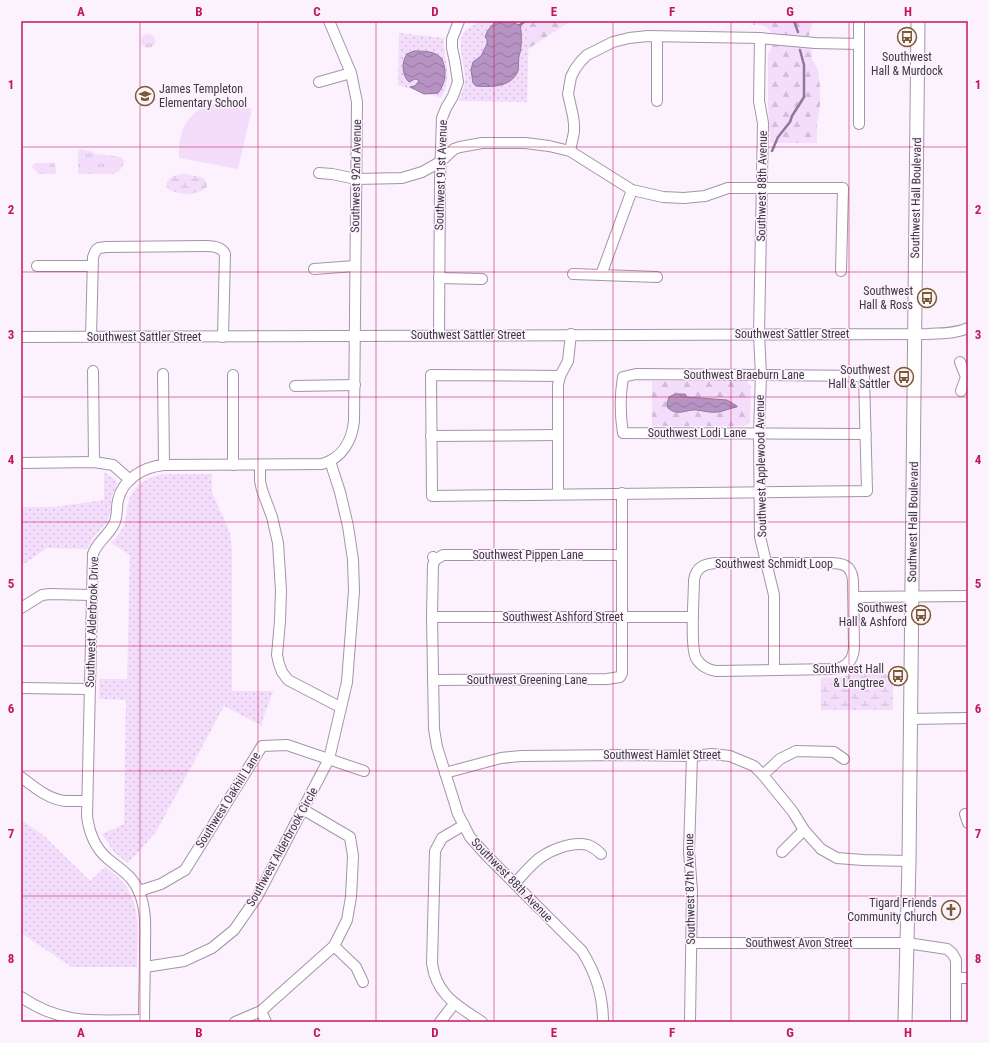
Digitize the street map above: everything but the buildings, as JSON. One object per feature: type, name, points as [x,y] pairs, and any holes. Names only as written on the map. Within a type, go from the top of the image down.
[{"type":"main road","name":"Southwest Hall Boulevard","points":[[905,1022],[909,861],[918,21]]},
{"type":"street","name":"Southwest 92nd Avenue","points":[[329,21],[351,73],[357,107],[355,336]]},
{"type":"street","name":"Southwest 91st Avenue","points":[[438,335],[442,118],[458,82],[456,62],[452,48],[452,39],[459,21]]},
{"type":"street","points":[[859,21],[859,124]]},
{"type":"street","points":[[570,151],[574,124],[568,94],[571,77],[581,60],[587,55],[613,42],[642,36],[760,38],[859,44]]},
{"type":"street","points":[[657,37],[657,101]]},
{"type":"street","name":"Southwest 88th Avenue","points":[[759,334],[763,123],[759,101],[760,38]]},
{"type":"street","points":[[319,82],[351,73]]},
{"type":"street","points":[[319,173],[356,179],[402,178],[422,172],[440,162],[454,149],[460,147],[482,143],[525,143],[549,146],[570,151],[632,190],[663,197],[684,198],[705,196],[728,188],[843,188],[841,271]]},
{"type":"street","points":[[601,275],[632,190]]},
{"type":"street","points":[[91,337],[92,266],[93,254],[96,250],[106,247],[206,246],[220,249],[224,251],[225,254],[223,337]]},
{"type":"street","points":[[37,266],[92,266]]},
{"type":"street","points":[[314,269],[355,266]]},
{"type":"street","points":[[573,274],[657,277]]},
{"type":"street","points":[[439,278],[482,279]]},
{"type":"street","name":"Southwest Sattler Street","points":[[21,337],[915,334],[952,333],[968,328]]},
{"type":"street","points":[[558,494],[558,385],[560,376],[568,361],[571,334]]},
{"type":"street","name":"Southwest Applewood Avenue","points":[[759,334],[761,375],[759,433],[760,537],[774,595],[774,670]]},
{"type":"street","points":[[330,461],[341,453],[352,435],[354,421],[355,336]]},
{"type":"street","points":[[960,362],[967,377],[962,391]]},
{"type":"street","points":[[93,371],[94,462]]},
{"type":"street","points":[[163,374],[164,465]]},
{"type":"street","name":"Southwest Braeburn Lane","points":[[623,433],[621,421],[621,387],[623,377],[636,374],[864,376],[866,434]]},
{"type":"street","points":[[233,375],[233,465]]},
{"type":"street","points":[[560,376],[431,375],[432,496],[867,491],[866,434]]},
{"type":"street","points":[[295,386],[355,385]]},
{"type":"street","name":"Southwest Lodi Lane","points":[[623,433],[866,434]]},
{"type":"street","points":[[431,436],[558,435]]},
{"type":"street","name":"Southwest Alderbrook Drive","points":[[144,1021],[144,912],[139,891],[129,876],[108,859],[96,844],[88,824],[87,801],[92,560],[95,548],[113,526],[116,519],[119,497],[125,486],[130,480],[146,468],[164,465],[322,464],[330,461]]},
{"type":"street","name":"Southwest Alderbrook Circle","points":[[145,966],[184,960],[212,948],[234,930],[257,897],[304,810],[329,759],[347,682],[354,591],[353,560],[340,492],[330,461]]},
{"type":"street","points":[[21,462],[94,462],[113,465],[130,480]]},
{"type":"street","points":[[260,465],[262,490],[272,516],[279,557],[281,590],[277,655],[279,664],[282,672],[288,680],[340,707]]},
{"type":"street","points":[[622,494],[622,616]]},
{"type":"street","name":"Southwest Pippen Lane","points":[[434,559],[443,556],[622,555]]},
{"type":"street","name":"Southwest 88th Avenue","points":[[434,559],[432,570],[432,617],[435,737],[458,814],[475,844],[582,951],[598,982],[603,1009],[603,1022]]},
{"type":"street","name":"Southwest Schmidt Loop","points":[[716,563],[766,563],[843,564],[852,571],[854,597],[853,654],[848,664],[834,670],[716,671],[700,664],[695,657],[693,617],[694,576],[702,566],[716,563]]},
{"type":"street","points":[[21,608],[42,596],[50,594],[92,595]]},
{"type":"street","points":[[854,597],[968,596]]},
{"type":"street","name":"Southwest Greening Lane","points":[[433,680],[607,679],[620,677],[622,673],[622,616]]},
{"type":"street","name":"Southwest Ashford Street","points":[[432,617],[693,617]]},
{"type":"street","points":[[21,688],[89,689]]},
{"type":"street","points":[[910,719],[968,718]]},
{"type":"street","name":"Southwest Oakhill Lane","points":[[139,891],[161,884],[185,870],[262,746],[287,745],[329,759]]},
{"type":"street","points":[[763,775],[780,759],[796,751],[834,752],[844,759]]},
{"type":"street","name":"Southwest Hamlet Street","points":[[445,774],[501,758],[521,756],[692,756],[712,754],[730,756],[754,766],[763,775],[793,812],[804,830],[821,849],[837,858],[909,861]]},
{"type":"street","name":"Southwest 87th Avenue","points":[[690,1022],[692,884],[689,851],[692,756]]},
{"type":"street","points":[[329,759],[364,771]]},
{"type":"street","points":[[21,777],[45,794],[54,798],[65,801],[87,801]]},
{"type":"street","points":[[235,1022],[261,1011],[334,946],[347,920],[351,897],[353,856],[350,837],[304,810]]},
{"type":"street","points":[[464,825],[442,838],[435,850],[432,963],[433,973],[437,982],[454,1004],[482,1022]]},
{"type":"street","points":[[782,852],[804,830]]},
{"type":"street","points":[[515,883],[541,856],[561,848],[575,845],[589,846],[601,854]]},
{"type":"street","name":"Southwest Avon Street","points":[[691,943],[907,943],[947,949],[952,953],[956,960],[956,1022]]},
{"type":"street","points":[[334,946],[356,967],[363,982]]},
{"type":"street","points":[[956,978],[968,978]]},
{"type":"street","points":[[21,997],[34,1006],[56,1015],[80,1020],[144,1021]]},
{"type":"street","points":[[440,1022],[454,1004]]},
{"type":"street","points":[[261,1011],[266,1022]]},
{"type":"green space","points":[[479,21],[529,21],[527,102],[459,101],[465,80],[461,48],[462,37],[466,30]]},
{"type":"green space","points":[[529,21],[571,21],[528,49]]},
{"type":"green space","points":[[753,21],[813,21],[809,36],[773,35],[765,26],[753,25]]},
{"type":"green space","points":[[399,33],[444,38],[447,83],[441,98],[398,85]]},
{"type":"green space","points":[[145,34],[151,34],[155,38],[155,44],[151,48],[145,48],[141,44],[141,38]]},
{"type":"green space","points":[[773,45],[812,47],[812,59],[818,70],[820,87],[817,143],[770,143],[768,54]]},
{"type":"green space","points":[[224,103],[252,109],[238,169],[179,158],[182,133],[189,119],[194,113],[201,109],[212,104]]},
{"type":"green space","points":[[80,149],[93,152],[96,155],[121,157],[124,161],[123,166],[119,171],[112,174],[78,174],[78,153]]},
{"type":"green space","points":[[35,163],[55,163],[56,174],[38,174],[32,167]]},
{"type":"green space","points":[[187,174],[204,178],[207,187],[198,192],[187,194],[171,191],[167,188],[166,183],[170,178]]},
{"type":"green space","points":[[652,381],[747,381],[751,387],[750,423],[745,426],[652,426]]},
{"type":"green space","points":[[104,472],[116,480],[117,484],[111,499],[110,514],[107,522],[94,536],[87,549],[47,548],[21,566],[21,507],[54,507],[104,500]]},
{"type":"green space","points":[[165,474],[212,474],[212,492],[230,533],[232,550],[232,691],[273,691],[262,726],[224,706],[156,832],[128,863],[114,852],[102,834],[124,824],[126,700],[99,699],[99,679],[127,679],[130,555],[111,543],[124,525],[127,507],[134,489],[148,479]]},
{"type":"green space","points":[[851,674],[893,674],[893,710],[821,710],[821,678],[842,677]]},
{"type":"green space","points":[[21,820],[43,835],[90,881],[105,867],[117,876],[125,885],[132,897],[137,916],[137,967],[72,967],[21,933]]},
{"type":"water","points":[[496,21],[507,21],[520,25],[521,49],[518,71],[515,77],[510,81],[500,85],[476,86],[473,83],[471,70],[473,62],[481,56],[487,44],[487,39],[485,37],[488,30]]},
{"type":"water","points":[[414,51],[426,51],[433,53],[442,59],[445,68],[445,77],[443,85],[438,93],[424,94],[410,87],[415,86],[419,81],[415,79],[409,82],[405,76],[403,65],[407,54]]},
{"type":"water","points":[[675,394],[685,394],[687,397],[727,400],[737,407],[721,412],[693,410],[675,412],[668,408],[667,403],[669,397]]},
{"type":"waterway","points":[[520,25],[525,21]]},
{"type":"waterway","points":[[794,21],[798,32]]},
{"type":"waterway","points":[[772,151],[778,137],[790,122],[804,97],[804,65],[800,50]]},
{"type":"place","name":"Southwest Hall & Murdock","points":[[907,37]]},
{"type":"place","name":"James Templeton Elementary School","points":[[145,96]]},
{"type":"place","name":"Southwest Hall & Ross","points":[[927,298]]},
{"type":"place","name":"Southwest Hall & Sattler","points":[[904,377]]},
{"type":"place","name":"Southwest Hall & Ashford","points":[[921,615]]},
{"type":"place","name":"Southwest Hall & Langtree","points":[[898,676]]},
{"type":"place","name":"Tigard Friends Community Church","points":[[951,910]]}]
